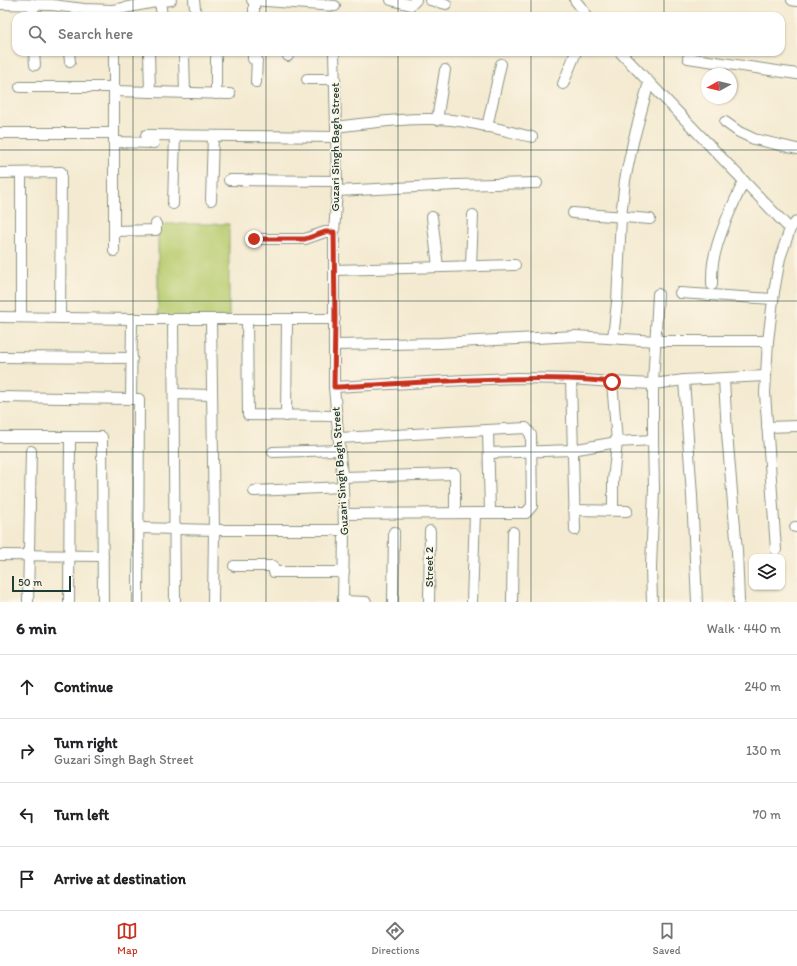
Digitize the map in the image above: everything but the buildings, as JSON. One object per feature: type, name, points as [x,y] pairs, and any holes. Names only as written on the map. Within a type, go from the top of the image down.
[{"type":"street","points":[[194,0],[196,12]]},
{"type":"street","points":[[254,12],[253,0],[336,7]]},
{"type":"street","points":[[391,0],[410,5],[416,0]]},
{"type":"street","points":[[430,0],[446,4]]},
{"type":"street","points":[[575,0],[584,12]]},
{"type":"street","points":[[792,0],[797,1]]},
{"type":"street","points":[[117,12],[166,1],[163,12]]},
{"type":"street","points":[[0,4],[32,4],[52,2],[68,12],[84,9],[106,12]]},
{"type":"street","points":[[32,4],[33,12]]},
{"type":"street","points":[[34,56],[35,64]]},
{"type":"street","points":[[114,56],[114,251]]},
{"type":"street","points":[[149,56],[150,92]]},
{"type":"street","points":[[184,56],[185,93]]},
{"type":"street","points":[[253,56],[253,59],[257,59],[256,82]]},
{"type":"street","name":"Guzari Singh Bagh Street","points":[[334,56],[337,186],[334,232],[334,387],[344,514],[343,602]]},
{"type":"street","points":[[563,84],[574,56]]},
{"type":"street","points":[[624,56],[744,181],[793,225],[780,258],[773,299],[765,376],[767,427],[776,550]]},
{"type":"street","points":[[216,58],[216,94]]},
{"type":"street","points":[[688,58],[797,74]]},
{"type":"street","points":[[487,127],[501,64]]},
{"type":"street","points":[[437,120],[444,70]]},
{"type":"street","points":[[307,79],[335,79]]},
{"type":"street","points":[[613,338],[617,302],[621,217],[625,180],[633,142],[649,82]]},
{"type":"street","points":[[20,87],[230,94]]},
{"type":"street","points":[[146,135],[213,136],[336,132],[374,122],[437,120],[464,122],[532,137]]},
{"type":"street","points":[[725,122],[739,132],[754,139],[797,149]]},
{"type":"street","points":[[0,133],[114,137],[154,143]]},
{"type":"street","points":[[173,204],[175,135]]},
{"type":"street","points":[[211,200],[213,136]]},
{"type":"street","points":[[0,173],[61,172],[60,318]]},
{"type":"street","points":[[21,173],[21,317]]},
{"type":"street","points":[[229,180],[337,186],[537,183]]},
{"type":"street","points":[[712,285],[712,265],[716,247],[744,181]]},
{"type":"street","points":[[573,213],[650,219]]},
{"type":"street","points":[[471,266],[473,215]]},
{"type":"street","points":[[432,217],[438,267]]},
{"type":"street","points":[[114,230],[156,230],[156,224]]},
{"type":"street","points":[[254,239],[305,239],[325,232],[334,232]]},
{"type":"street","points":[[334,270],[515,265]]},
{"type":"street","points":[[680,293],[773,299]]},
{"type":"street","points":[[652,602],[650,567],[654,488],[653,384],[658,294]]},
{"type":"street","points":[[0,317],[132,319],[335,319]]},
{"type":"street","points":[[131,399],[132,319]]},
{"type":"street","points":[[173,319],[175,602]]},
{"type":"street","points":[[211,319],[214,530],[213,602]]},
{"type":"street","points":[[247,319],[248,415],[337,416]]},
{"type":"street","points":[[286,416],[287,319]]},
{"type":"street","points":[[334,345],[440,343],[575,336],[656,341],[768,341]]},
{"type":"street","points":[[0,357],[132,358]]},
{"type":"street","points":[[334,387],[517,378],[571,379],[653,384],[684,380],[765,376]]},
{"type":"street","points":[[571,379],[574,530]]},
{"type":"street","points":[[724,379],[726,433],[737,551],[739,601]]},
{"type":"street","points":[[684,380],[692,496],[697,602]]},
{"type":"street","points":[[612,382],[617,442],[613,481],[613,510]]},
{"type":"street","points":[[174,394],[212,395]]},
{"type":"street","points":[[0,397],[139,399],[138,602]]},
{"type":"street","points":[[767,427],[797,426]]},
{"type":"street","points":[[339,438],[526,428],[531,435],[532,506],[526,513],[344,514]]},
{"type":"street","points":[[488,430],[490,513]]},
{"type":"street","points":[[0,437],[100,436],[102,438],[103,602]]},
{"type":"street","points":[[70,437],[70,602]]},
{"type":"street","points":[[489,453],[572,450],[617,442],[653,440]]},
{"type":"street","points":[[273,452],[340,450]]},
{"type":"street","points":[[28,602],[31,451]]},
{"type":"street","points":[[254,491],[342,482],[455,474],[455,513]]},
{"type":"street","points":[[574,510],[627,510]]},
{"type":"street","points":[[472,602],[475,513]]},
{"type":"street","points":[[139,528],[214,530],[344,530]]},
{"type":"street","name":"Street 2","points":[[429,602],[430,531]]},
{"type":"street","points":[[393,602],[394,532]]},
{"type":"street","points":[[512,602],[513,532]]},
{"type":"street","points":[[0,555],[102,556]]},
{"type":"street","points":[[234,566],[273,566],[274,572],[344,572]]},
{"type":"street","points":[[343,602],[366,602]]},
{"type":"green space","points":[[158,224],[229,224],[229,318],[158,319]]},
{"type":"route","points":[[254,239],[305,239],[325,232],[334,232],[334,387],[517,378],[571,379],[612,382]]}]
